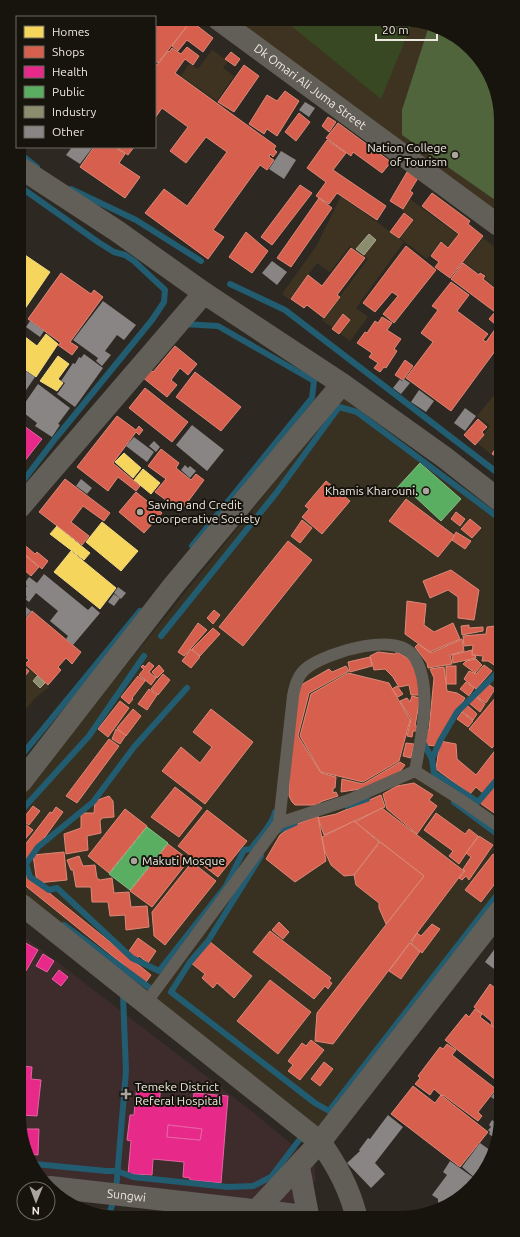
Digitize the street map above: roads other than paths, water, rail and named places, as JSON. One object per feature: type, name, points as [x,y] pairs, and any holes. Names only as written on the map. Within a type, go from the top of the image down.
[{"type":"street","name":"Dk Omari Ali Juma Street","points":[[227,26],[494,222]]},
{"type":"street","points":[[26,172],[117,231],[204,293],[342,384],[444,457],[494,496]]},
{"type":"street","points":[[26,500],[204,293]]},
{"type":"street","points":[[26,776],[173,586],[342,384]]},
{"type":"street","points":[[26,908],[320,1142],[333,1159],[345,1181],[355,1211]]},
{"type":"street","points":[[256,1211],[299,1167],[320,1142],[494,919]]},
{"type":"street","points":[[299,1167],[307,1211]]},
{"type":"street","name":"Sungwi","points":[[58,1188],[256,1211]]},
{"type":"lane","points":[[146,1003],[279,823],[287,737],[296,680],[307,667],[324,658],[357,648],[387,643],[404,648],[414,656],[423,674],[424,696],[415,771]]},
{"type":"lane","points":[[279,823],[349,800],[415,771]]},
{"type":"lane","points":[[415,771],[494,823]]},
{"type":"waterway","points":[[26,158],[37,167]]},
{"type":"waterway","points":[[71,189],[136,220],[201,261]]},
{"type":"waterway","points":[[26,191],[98,242],[114,252],[125,255],[134,261],[165,290],[164,302],[152,320],[55,439],[26,477]]},
{"type":"waterway","points":[[230,284],[285,310],[494,470]]},
{"type":"waterway","points":[[183,324],[218,326],[314,381],[312,398],[192,546]]},
{"type":"waterway","points":[[161,636],[277,492],[339,407],[357,412],[494,514]]},
{"type":"waterway","points":[[26,750],[140,611]]},
{"type":"waterway","points":[[26,805],[89,736],[144,656]]},
{"type":"waterway","points":[[432,759],[440,741],[457,712],[494,676]]},
{"type":"waterway","points":[[187,688],[134,747],[93,802],[38,847],[26,864],[30,877],[49,890],[57,888],[132,958],[159,971],[226,886],[244,850],[251,849],[268,827],[274,817],[275,812]]},
{"type":"waterway","points":[[423,739],[423,742],[432,759],[434,773],[478,802],[494,783]]},
{"type":"waterway","points":[[347,806],[367,799]]},
{"type":"waterway","points":[[454,802],[494,832]]},
{"type":"waterway","points":[[277,831],[295,823]]},
{"type":"waterway","points":[[261,856],[208,941],[190,962],[171,992],[315,1103],[329,1111],[494,899]]},
{"type":"waterway","points":[[64,925],[150,988]]},
{"type":"waterway","points":[[110,1211],[116,1190],[126,1071],[123,995]]},
{"type":"waterway","points":[[39,1164],[117,1171],[133,1177],[228,1187],[253,1186],[271,1177],[303,1135]]},
{"type":"place","name":"Nation College of Tourism","points":[[455,155]]},
{"type":"place","name":"Khamis Kharouni.","points":[[426,491]]},
{"type":"place","name":"Saving and Credit Coorperative Society","points":[[140,512]]},
{"type":"place","name":"Makuti Mosque","points":[[134,861]]},
{"type":"place","name":"Temeke District Referal Hospital","points":[[126,1094]]}]
